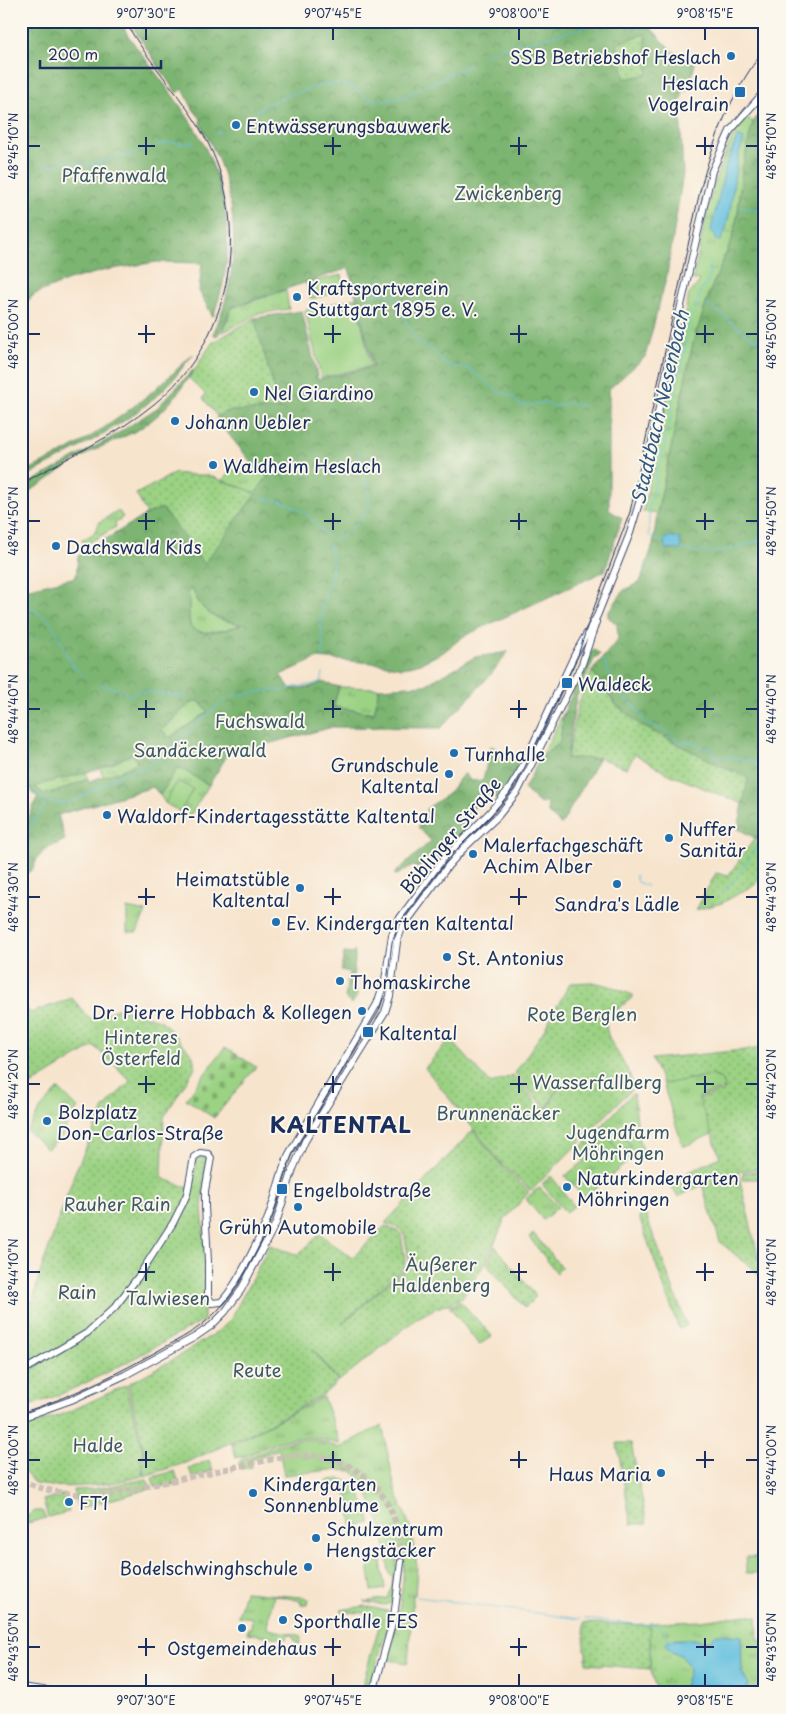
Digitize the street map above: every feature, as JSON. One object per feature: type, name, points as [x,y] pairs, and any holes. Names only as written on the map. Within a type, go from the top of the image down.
[{"type":"main road","name":"Böblinger Straße","points":[[21,1418],[71,1400],[110,1383],[161,1356],[211,1326],[225,1312],[241,1290],[276,1223],[296,1160],[305,1141],[385,1012],[390,996],[397,942],[402,928],[418,904],[454,860],[498,816],[518,791],[582,664],[597,616],[633,528],[641,503],[710,186],[725,147],[741,118],[765,91]]},
{"type":"main road","name":"Böblinger Straße","points":[[21,1372],[87,1332],[115,1307],[138,1277],[173,1222],[187,1194],[194,1157],[200,1153],[208,1154],[211,1158],[205,1191],[208,1297],[212,1303],[217,1303],[226,1298],[272,1208],[279,1179],[289,1154],[378,1004],[385,980],[392,935],[397,922],[443,860],[490,812],[510,788],[522,768],[575,654],[597,616]]},
{"type":"main road","points":[[373,1693],[394,1617],[401,1562]]},
{"type":"main road","points":[[21,1687],[64,1693]]},
{"type":"green space","name":"Pfaffenwald","points":[[21,21],[121,21],[127,34],[194,127],[212,164],[224,205],[227,247],[226,268],[213,317],[199,291],[202,263],[157,262],[106,270],[69,280],[35,294],[21,307]]},
{"type":"green space","points":[[140,21],[638,21],[650,27],[672,51],[695,63],[689,89],[683,91],[680,105],[683,174],[667,275],[645,357],[609,389],[609,510],[622,518],[605,571],[464,636],[442,653],[421,663],[402,668],[383,664],[318,658],[280,675],[291,689],[310,687],[322,682],[339,687],[333,707],[374,713],[379,688],[425,685],[475,657],[508,652],[492,673],[441,728],[333,727],[228,754],[209,785],[178,767],[160,795],[153,787],[58,815],[65,840],[45,850],[37,859],[33,869],[21,877],[21,853],[24,850],[29,816],[38,797],[32,793],[31,788],[21,791],[21,590],[76,577],[78,556],[147,514],[162,508],[204,563],[268,476],[252,463],[217,420],[217,416],[228,411],[279,409],[254,318],[302,311],[318,380],[373,367],[349,268],[232,307],[222,329],[217,336],[213,334],[226,297],[233,258],[233,218],[230,198],[223,172],[200,123],[201,119],[193,109],[183,89],[176,93],[134,29],[141,24]],"holes":[[[192,589],[201,606],[206,611],[241,625],[214,632],[194,629],[190,625],[188,590]],[[199,701],[208,712],[169,738],[162,730],[189,704]],[[131,753],[138,762],[121,771],[89,781],[88,779],[61,790],[44,794],[35,787],[120,760]]]},
{"type":"green space","points":[[645,34],[648,74],[625,79],[617,44]]},
{"type":"green space","points":[[765,106],[765,400],[760,426],[765,438],[765,843],[738,829],[748,778],[640,725],[616,704],[592,671],[618,639],[617,624],[608,617],[608,613],[624,590],[640,582],[653,545],[657,514],[693,343],[711,289],[732,240],[738,213],[742,170],[753,122]]},
{"type":"green space","points":[[746,116],[753,122],[742,170],[738,213],[732,240],[711,289],[693,343],[657,514],[643,511],[689,294],[700,281],[693,279],[711,194],[725,154],[734,134]]},
{"type":"green space","points":[[342,275],[345,291],[310,299],[306,283]]},
{"type":"green space","points":[[286,290],[289,309],[257,314],[222,333],[232,308]]},
{"type":"green space","points":[[356,298],[371,366],[321,378],[305,310]]},
{"type":"green space","points":[[254,318],[280,409],[228,411],[217,416],[203,398],[205,394],[189,378],[212,343]]},
{"type":"green space","points":[[193,354],[166,387],[134,414],[78,448],[21,479],[21,474],[75,446],[126,412],[167,379]]},
{"type":"green space","points":[[193,370],[174,398],[151,421],[132,433],[86,454],[37,487],[21,495],[21,488],[114,436],[157,408]]},
{"type":"green space","points":[[252,463],[268,476],[256,493],[222,480],[233,468],[240,475]]},
{"type":"green space","points":[[175,473],[207,475],[256,493],[204,564],[162,508],[147,514],[136,494]]},
{"type":"green space","points":[[118,510],[123,517],[115,523],[116,527],[85,545],[82,540],[93,534],[100,522]]},
{"type":"green space","points":[[192,589],[201,605],[211,615],[242,624],[221,631],[197,631],[189,621],[188,590]]},
{"type":"green space","points":[[594,650],[600,654],[594,659],[576,698],[567,757],[599,758],[561,825],[548,813],[547,801],[540,804],[524,789],[540,759],[560,742],[564,712],[591,652]]},
{"type":"green space","points":[[592,671],[615,704],[640,725],[748,778],[743,804],[666,773],[635,754],[627,768],[599,758],[567,758],[579,702]]},
{"type":"green space","points":[[339,687],[379,688],[375,713],[332,707]]},
{"type":"green space","points":[[199,701],[208,712],[169,738],[162,730],[189,704]]},
{"type":"green space","points":[[564,712],[560,742],[540,759]]},
{"type":"green space","points":[[491,746],[521,760],[497,799],[488,795],[460,821],[464,826],[460,830],[463,833],[433,865],[428,860],[419,868],[411,866],[397,875],[394,874],[431,841],[418,827],[427,815],[426,809],[448,794],[464,773],[471,781],[483,780]]},
{"type":"green space","points":[[132,753],[138,763],[103,777],[100,768],[117,762]]},
{"type":"green space","points":[[178,767],[209,785],[189,817],[165,803],[160,795]]},
{"type":"green space","points":[[86,772],[88,779],[61,790],[44,794],[34,786]]},
{"type":"green space","points":[[178,781],[193,789],[180,812],[165,803]]},
{"type":"green space","points":[[755,838],[765,843],[765,876],[749,888],[722,903],[696,910],[716,873],[728,876]]},
{"type":"green space","points":[[127,908],[146,912],[137,932],[127,932]]},
{"type":"green space","points":[[354,950],[355,963],[353,984],[358,996],[351,1004],[345,997],[349,972],[341,970],[344,953],[354,954]]},
{"type":"green space","points":[[592,982],[610,986],[633,995],[607,1018],[606,1025],[609,1037],[634,1087],[531,1191],[504,1167],[425,1068],[450,1039],[491,1084],[513,1075],[546,1112],[560,1085],[546,1109],[515,1073],[544,1030],[570,983]]},
{"type":"green space","points":[[72,998],[90,1019],[120,1008],[162,1021],[192,1054],[196,1066],[164,1117],[162,1178],[191,1189],[197,1158],[204,1157],[207,1159],[202,1206],[206,1261],[204,1320],[91,1380],[21,1409],[21,1312],[33,1300],[40,1273],[75,1172],[104,1108],[131,1081],[94,1046],[21,1091],[21,999],[30,1013]]},
{"type":"green space","points":[[225,1047],[256,1067],[214,1118],[186,1099]]},
{"type":"green space","points":[[765,1048],[765,1167],[738,1172],[764,1281],[755,1271],[720,1242],[702,1185],[678,1197],[668,1182],[720,1157],[699,1099],[725,1090],[721,1079],[712,1075],[663,1084],[652,1059]]},
{"type":"green space","points":[[712,1075],[721,1079],[725,1088],[699,1097],[712,1134],[683,1147],[663,1084]]},
{"type":"green space","points":[[59,1089],[78,1108],[67,1124],[62,1137],[47,1149],[27,1131],[41,1108]]},
{"type":"green space","name":"Jugendfarm Möhringen","points":[[634,1094],[639,1141],[643,1149],[584,1198],[565,1176],[584,1161],[577,1152]]},
{"type":"green space","points":[[473,1130],[504,1169],[529,1192],[505,1219],[486,1262],[461,1299],[434,1309],[416,1319],[339,1381],[313,1349],[338,1381],[323,1395],[256,1431],[185,1463],[144,1476],[142,1457],[145,1455],[128,1384],[174,1359],[214,1334],[229,1322],[270,1245],[298,1255],[320,1234],[352,1258],[385,1226],[401,1233],[405,1261],[404,1267],[343,1323],[410,1264],[404,1233],[400,1229],[385,1223]]},
{"type":"green space","points":[[620,1132],[631,1146],[620,1154],[610,1139]]},
{"type":"green space","points":[[765,1170],[765,1179],[742,1179],[743,1173]]},
{"type":"green space","points":[[551,1176],[574,1206],[566,1213],[542,1184]]},
{"type":"green space","points":[[540,1188],[558,1207],[543,1220],[526,1199]]},
{"type":"green space","points":[[646,1215],[687,1326],[679,1329],[639,1217]]},
{"type":"green space","points":[[534,1234],[562,1268],[557,1273],[529,1237]]},
{"type":"green space","points":[[495,1246],[536,1296],[525,1308],[487,1265]]},
{"type":"green space","points":[[461,1302],[492,1336],[479,1345],[449,1306]]},
{"type":"green space","name":"Halde","points":[[126,1385],[144,1455],[140,1457],[143,1476],[89,1486],[62,1487],[35,1484],[21,1468],[21,1428],[64,1414]]},
{"type":"green space","points":[[323,1397],[340,1443],[311,1438],[289,1439],[243,1457],[236,1457],[232,1444]]},
{"type":"green space","points":[[382,1425],[395,1489],[409,1524],[417,1567],[415,1595],[412,1595],[408,1663],[388,1660],[399,1610],[404,1560],[397,1560],[392,1603],[385,1605],[364,1602],[388,1598],[392,1588],[393,1577],[389,1572],[383,1530],[362,1480],[352,1471],[332,1470],[284,1475],[279,1449],[251,1460],[252,1467],[241,1469],[239,1462],[278,1445],[300,1440],[325,1442],[339,1448]]},
{"type":"green space","points":[[617,1443],[631,1443],[647,1524],[631,1524]]},
{"type":"green space","points":[[209,1460],[213,1470],[193,1478],[189,1469]]},
{"type":"green space","points":[[175,1471],[179,1484],[155,1487],[153,1477]]},
{"type":"green space","points":[[146,1479],[152,1488],[78,1509],[73,1490],[95,1489]]},
{"type":"green space","points":[[340,1479],[353,1485],[358,1490],[371,1523],[352,1526],[348,1498],[344,1492],[330,1492],[327,1480]]},
{"type":"green space","points":[[65,1494],[69,1512],[48,1517],[43,1500]]},
{"type":"green space","points":[[35,1511],[42,1511],[46,1518],[25,1524],[27,1516]]},
{"type":"green space","points":[[746,1557],[758,1557],[765,1562],[765,1573],[746,1573]]},
{"type":"green space","points":[[381,1561],[385,1589],[372,1591],[368,1563]]},
{"type":"green space","points":[[245,1592],[301,1597],[309,1599],[308,1605],[301,1604],[301,1601],[274,1595],[267,1626],[268,1629],[299,1635],[301,1638],[300,1644],[296,1643],[292,1635],[289,1634],[286,1639],[247,1633],[248,1628],[251,1628],[252,1618],[238,1616]]},
{"type":"green space","points":[[365,1606],[388,1611],[391,1615],[368,1693],[360,1693],[380,1623],[365,1613],[345,1612],[344,1614],[340,1610]]},
{"type":"green space","points":[[746,1615],[757,1617],[758,1639],[765,1644],[765,1693],[745,1693],[748,1684],[742,1673],[741,1636],[717,1634],[709,1641],[704,1642],[695,1639],[673,1639],[673,1653],[681,1655],[688,1665],[689,1672],[684,1689],[689,1693],[658,1693],[652,1676],[650,1623],[701,1621]]},
{"type":"green space","points":[[584,1623],[650,1625],[650,1669],[586,1664]]},
{"type":"water","points":[[738,136],[744,139],[737,164],[729,216],[721,241],[715,240],[716,236],[711,230],[726,165]]},
{"type":"water","points":[[670,536],[680,539],[681,549],[667,550],[664,545],[665,539]]},
{"type":"water","points":[[717,1634],[741,1636],[742,1673],[748,1684],[745,1693],[689,1693],[684,1689],[689,1672],[688,1665],[681,1655],[672,1652],[666,1644],[669,1640],[695,1639],[704,1642],[709,1641]]},
{"type":"waterway","points":[[23,28],[43,21]]},
{"type":"waterway","points":[[482,57],[493,51],[609,21]]},
{"type":"waterway","points":[[257,111],[267,104],[289,95],[322,85],[342,83],[354,88],[366,97],[380,101],[401,98],[471,64]]},
{"type":"waterway","points":[[214,135],[221,131]]},
{"type":"waterway","points":[[157,145],[172,142],[183,144],[194,142]]},
{"type":"waterway","points":[[121,158],[150,148]]},
{"type":"waterway","points":[[46,167],[66,162],[88,165],[113,159]]},
{"type":"waterway","points":[[740,207],[765,209]]},
{"type":"waterway","name":"Stadtbach Nesenbach","points":[[666,541],[653,539],[649,535],[649,502],[653,497],[654,484],[657,482],[655,474],[658,470],[657,466],[662,462],[660,455],[666,444],[664,438],[668,432],[668,424],[672,414],[670,410],[683,361],[682,356],[685,353],[686,339],[689,334],[687,330],[691,326],[688,322],[695,312],[700,293],[710,273],[708,258]]},
{"type":"waterway","points":[[366,295],[387,293],[399,300],[405,319],[417,342],[433,351],[445,365],[470,369],[494,389],[514,397],[519,405],[544,402],[553,407],[568,403],[582,405]]},
{"type":"waterway","points":[[706,305],[720,313],[747,334],[762,342]]},
{"type":"waterway","points":[[358,451],[364,473]]},
{"type":"waterway","points":[[334,540],[353,527],[368,508],[368,488],[364,477]]},
{"type":"waterway","points":[[264,498],[301,510],[315,521],[327,538]]},
{"type":"waterway","points":[[681,549],[697,552],[721,552],[765,540]]},
{"type":"waterway","points":[[323,657],[321,618],[324,598],[332,574],[333,561],[329,544]]},
{"type":"waterway","points":[[24,605],[50,622],[67,657],[82,674]]},
{"type":"waterway","points":[[603,660],[611,677]]},
{"type":"waterway","points":[[232,696],[274,690],[283,691],[294,687],[316,684],[322,680],[323,673]]},
{"type":"waterway","points":[[101,685],[112,687],[129,695],[141,691],[187,697]]},
{"type":"waterway","points":[[623,697],[633,705],[648,725],[664,729],[680,743],[694,742],[704,749],[712,748],[715,758],[742,758],[765,769]]},
{"type":"waterway","points":[[30,789],[39,797],[49,802],[73,801],[126,772],[145,767],[157,760],[225,699]]},
{"type":"waterway","points":[[21,861],[22,843],[30,826],[46,804]]},
{"type":"waterway","points":[[723,892],[750,858],[759,838],[765,817]]},
{"type":"waterway","points":[[635,875],[637,882],[647,886]]},
{"type":"waterway","points":[[417,1597],[580,1619]]},
{"type":"waterway","points":[[585,1619],[635,1624]]},
{"type":"waterway","points":[[639,1624],[650,1624],[660,1627],[669,1640]]},
{"type":"tunnel","points":[[21,1480],[32,1485],[65,1493],[87,1495],[110,1494],[287,1456],[311,1456],[334,1460],[353,1469],[370,1481],[383,1497],[393,1516],[399,1538],[401,1562]]},
{"type":"tram line","points":[[21,1413],[58,1400],[128,1367],[196,1329],[222,1306],[247,1270],[267,1230],[294,1150],[379,1011],[386,990],[392,942],[400,922],[447,859],[509,794],[523,771],[578,655],[630,512],[697,204],[708,162],[731,103],[752,66],[765,49]]},
{"type":"railway","points":[[21,484],[123,427],[154,404],[180,379],[201,350],[216,318],[226,283],[230,248],[229,212],[221,177],[208,143],[189,112],[125,21]]},
{"type":"place","name":"SSB Betriebshof Heslach","points":[[731,56]]},
{"type":"place","name":"Heslach Vogelrain","points":[[740,92]]},
{"type":"place","name":"Entwässerungsbauwerk","points":[[236,125]]},
{"type":"place","name":"Kraftsportverein Stuttgart 1895 e. V.","points":[[297,297]]},
{"type":"place","name":"Nel Giardino","points":[[254,392]]},
{"type":"place","name":"Johann Uebler","points":[[175,421]]},
{"type":"place","name":"Waldheim Heslach","points":[[213,465]]},
{"type":"place","name":"Dachswald Kids","points":[[56,546]]},
{"type":"place","name":"Waldeck","points":[[567,683]]},
{"type":"place","name":"Turnhalle","points":[[454,753]]},
{"type":"place","name":"Grundschule Kaltental","points":[[449,774]]},
{"type":"place","name":"Waldorf-Kindertagesstätte Kaltental","points":[[107,815]]},
{"type":"place","name":"Nuffer Sanitär","points":[[669,838]]},
{"type":"place","name":"Malerfachgeschäft Achim Alber","points":[[473,854]]},
{"type":"place","name":"Sandra's Lädle","points":[[617,884]]},
{"type":"place","name":"Heimatstüble Kaltental","points":[[300,888]]},
{"type":"place","name":"Ev. Kindergarten Kaltental","points":[[276,922]]},
{"type":"place","name":"St. Antonius","points":[[447,957]]},
{"type":"place","name":"Thomaskirche","points":[[340,981]]},
{"type":"place","name":"Dr. Pierre Hobbach & Kollegen","points":[[362,1011]]},
{"type":"place","name":"Kaltental","points":[[368,1032]]},
{"type":"place","name":"Bolzplatz Don-Carlos-Straße","points":[[47,1121]]},
{"type":"place","name":"Naturkindergarten Möhringen","points":[[567,1187]]},
{"type":"place","name":"Engelboldstraße","points":[[282,1189]]},
{"type":"place","name":"Grühn Automobile","points":[[298,1207]]},
{"type":"place","name":"Haus Maria","points":[[661,1473]]},
{"type":"place","name":"Kindergarten Sonnenblume","points":[[253,1493]]},
{"type":"place","name":"FT1","points":[[69,1502]]},
{"type":"place","name":"Schulzentrum Hengstäcker","points":[[316,1538]]},
{"type":"place","name":"Bodelschwinghschule","points":[[308,1567]]},
{"type":"place","name":"Sporthalle FES","points":[[283,1620]]},
{"type":"place","name":"Ostgemeindehaus","points":[[242,1628]]},
{"type":"district","name":"KALTENTAL","points":[[341,1123]]},
{"type":"park label","name":"Zwickenberg","points":[[508,192]]},
{"type":"park label","name":"Fuchswald","points":[[260,720]]},
{"type":"park label","name":"Sandäckerwald","points":[[200,749]]},
{"type":"park label","name":"Rote Berglen","points":[[582,1013]]},
{"type":"park label","name":"Hinteres Österfeld","points":[[141,1046]]},
{"type":"park label","name":"Wasserfallberg","points":[[597,1081]]},
{"type":"park label","name":"Brunnenäcker","points":[[498,1112]]},
{"type":"park label","name":"Rauher Rain","points":[[117,1203]]},
{"type":"park label","name":"Äußerer Haldenberg","points":[[441,1273]]},
{"type":"park label","name":"Rain","points":[[77,1291]]},
{"type":"park label","name":"Talwiesen","points":[[168,1297]]},
{"type":"park label","name":"Reute","points":[[257,1369]]}]
